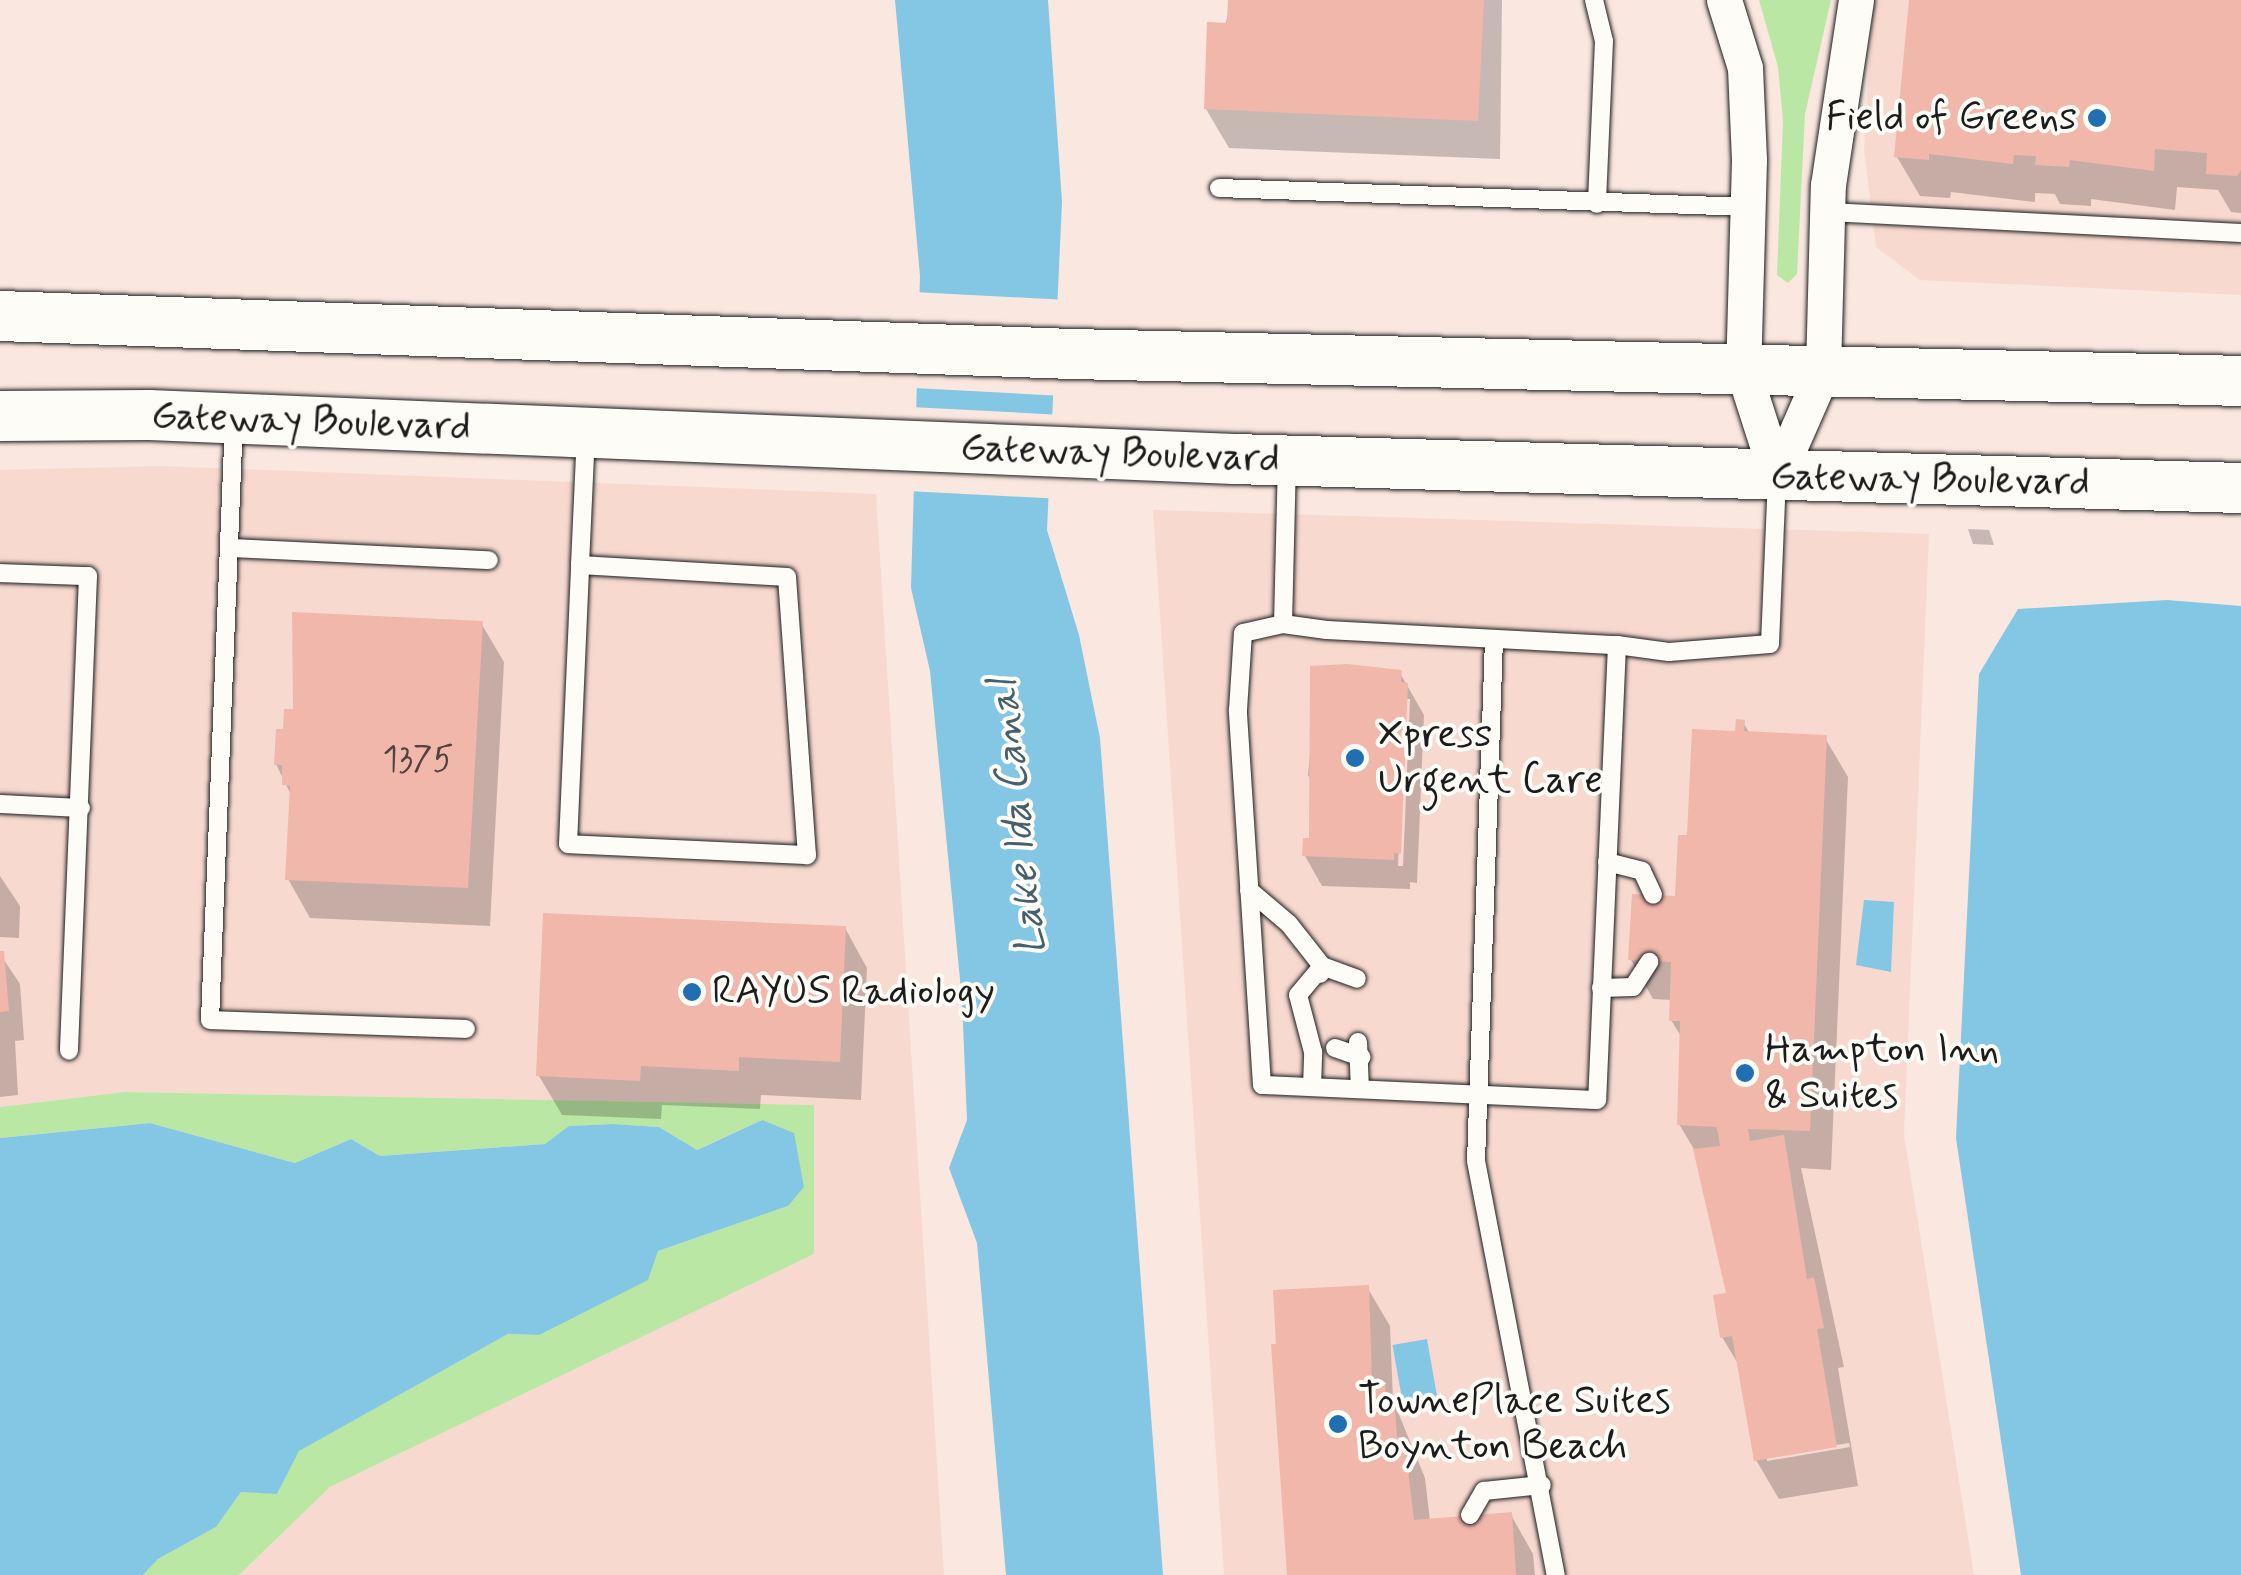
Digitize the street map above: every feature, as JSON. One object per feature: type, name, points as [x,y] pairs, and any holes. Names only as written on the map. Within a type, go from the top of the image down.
[{"type":"main road","points":[[0,316],[1072,354],[2241,381]]},
{"type":"main road","name":"Gateway Boulevard","points":[[0,416],[234,419],[1287,460],[2241,488]]},
{"type":"street","points":[[1724,0],[1745,68],[1748,207],[1743,370],[1777,476]]},
{"type":"street","points":[[1777,476],[1823,371],[1828,212],[1856,0]]},
{"type":"lane","points":[[1594,0],[1604,41],[1597,204]]},
{"type":"lane","points":[[1219,188],[1748,207]]},
{"type":"lane","points":[[1828,212],[2241,233]]},
{"type":"lane","points":[[234,419],[210,1020],[466,1029]]},
{"type":"lane","points":[[580,565],[787,576],[806,855],[568,844],[580,565],[586,433]]},
{"type":"lane","points":[[1283,624],[1287,460]]},
{"type":"lane","points":[[1617,646],[1597,1100],[1262,1085],[1248,890],[1239,658],[1244,634],[1283,624],[1617,646],[1669,652],[1770,644],[1777,476]]},
{"type":"lane","points":[[230,548],[490,560]]},
{"type":"lane","points":[[0,573],[88,576],[69,1051]]},
{"type":"lane","points":[[1494,639],[1476,1161],[1542,1486],[1556,1575]]},
{"type":"lane","points":[[0,804],[81,808]]},
{"type":"lane","points":[[1607,862],[1642,871],[1653,895]]},
{"type":"lane","points":[[1248,890],[1289,924],[1322,966],[1348,981]]},
{"type":"lane","points":[[1602,988],[1633,987],[1650,962]]},
{"type":"lane","points":[[1318,990],[1322,966]]},
{"type":"lane","points":[[1312,1087],[1313,1052],[1298,995],[1322,966]]},
{"type":"lane","points":[[1335,1048],[1365,1046],[1360,1089]]},
{"type":"lane","points":[[1470,1515],[1484,1491],[1542,1486]]},
{"type":"shaded area","points":[[1873,0],[2241,0],[2241,295],[1920,280],[1876,247],[1864,149]]},
{"type":"shaded area","points":[[162,466],[876,494],[944,1575],[239,1575],[330,1487],[814,1254],[814,1105],[124,1092],[0,1107],[0,470]]},
{"type":"shaded area","points":[[1153,510],[1929,534],[1904,1134],[1974,1575],[1224,1575]]},
{"type":"green space","points":[[1759,0],[1831,0],[1805,114],[1797,274],[1788,283],[1777,275],[1783,121],[1778,67]]},
{"type":"green space","points":[[124,1092],[814,1105],[814,1254],[330,1487],[239,1575],[143,1575],[158,1559],[216,1527],[241,1491],[277,1494],[298,1451],[508,1334],[539,1335],[658,1251],[788,1206],[762,1120],[696,1150],[659,1127],[613,1124],[570,1126],[546,1144],[380,1156],[351,1139],[295,1163],[150,1123],[0,1138],[0,1107]]},
{"type":"water","name":"Lake Ida Canal","points":[[895,0],[1048,0],[1062,202],[1047,530],[1079,635],[1100,738],[1163,1575],[1006,1575],[977,1243],[949,1168],[967,1120],[962,1000],[930,671],[911,588],[920,276]]},
{"type":"water","points":[[2167,600],[2241,606],[2241,1575],[2021,1575],[1956,1138],[1979,674],[2018,609]]},
{"type":"water","points":[[1864,900],[1894,902],[1891,972],[1856,965]]},
{"type":"water","points":[[762,1120],[794,1133],[804,1187],[788,1206],[658,1251],[648,1280],[539,1335],[508,1334],[299,1451],[277,1494],[241,1492],[216,1527],[158,1559],[143,1575],[0,1575],[0,1138],[150,1123],[295,1163],[351,1139],[380,1156],[545,1144],[569,1126],[613,1124],[659,1127],[697,1150]]},
{"type":"water","points":[[1427,1339],[1439,1408],[1405,1414],[1393,1345]]},
{"type":"pier","points":[[914,292],[1063,300],[1058,396],[909,388]]},
{"type":"pier","points":[[911,407],[1057,415],[1052,499],[907,491]]},
{"type":"building","points":[[1228,0],[1484,0],[1478,121],[1204,109],[1207,22],[1227,23]]},
{"type":"building","points":[[1909,0],[2241,0],[2241,170],[2237,176],[2206,174],[2207,153],[2155,149],[2154,171],[2070,160],[2069,167],[2035,165],[2036,156],[2014,155],[2013,164],[1929,154],[1929,160],[1894,157]]},
{"type":"building","points":[[292,612],[483,621],[468,888],[285,880],[290,786],[282,785],[282,765],[274,765],[276,729],[283,729],[284,709],[293,709]]},
{"type":"building","name":"Xpress Urgent Care","points":[[1347,664],[1402,670],[1401,682],[1408,683],[1401,854],[1394,853],[1394,860],[1302,856],[1303,838],[1309,838],[1310,666]]},
{"type":"building","name":"Hampton Inn & Suites","points":[[1736,719],[1745,720],[1744,731],[1827,735],[1810,1131],[1748,1129],[1750,1141],[1784,1135],[1807,1279],[1814,1277],[1824,1328],[1817,1329],[1837,1447],[1754,1461],[1732,1336],[1720,1338],[1713,1295],[1726,1293],[1693,1149],[1720,1146],[1718,1133],[1716,1127],[1677,1125],[1680,1021],[1669,1021],[1671,962],[1628,960],[1632,894],[1675,896],[1678,835],[1687,835],[1692,729],[1735,731]]},
{"type":"building","name":"RAYUS Radiology","points":[[543,913],[846,926],[840,1062],[739,1057],[739,1071],[641,1066],[640,1081],[536,1076]]},
{"type":"building","points":[[0,951],[4,951],[9,1011],[0,1012]]},
{"type":"building","name":"TownePlace Suites Boynton Beach","points":[[1369,1285],[1372,1383],[1385,1382],[1387,1410],[1395,1410],[1397,1437],[1404,1437],[1414,1520],[1512,1512],[1516,1575],[1287,1575],[1271,1344],[1276,1344],[1273,1290]]},
{"type":"place","name":"Field of Greens","points":[[2097,118]]},
{"type":"place","name":"Xpress Urgent Care","points":[[1355,758]]},
{"type":"place","name":"RAYUS Radiology","points":[[692,992]]},
{"type":"place","name":"Hampton Inn & Suites","points":[[1745,1073]]},
{"type":"place","name":"TownePlace Suites Boynton Beach","points":[[1338,1424]]}]
